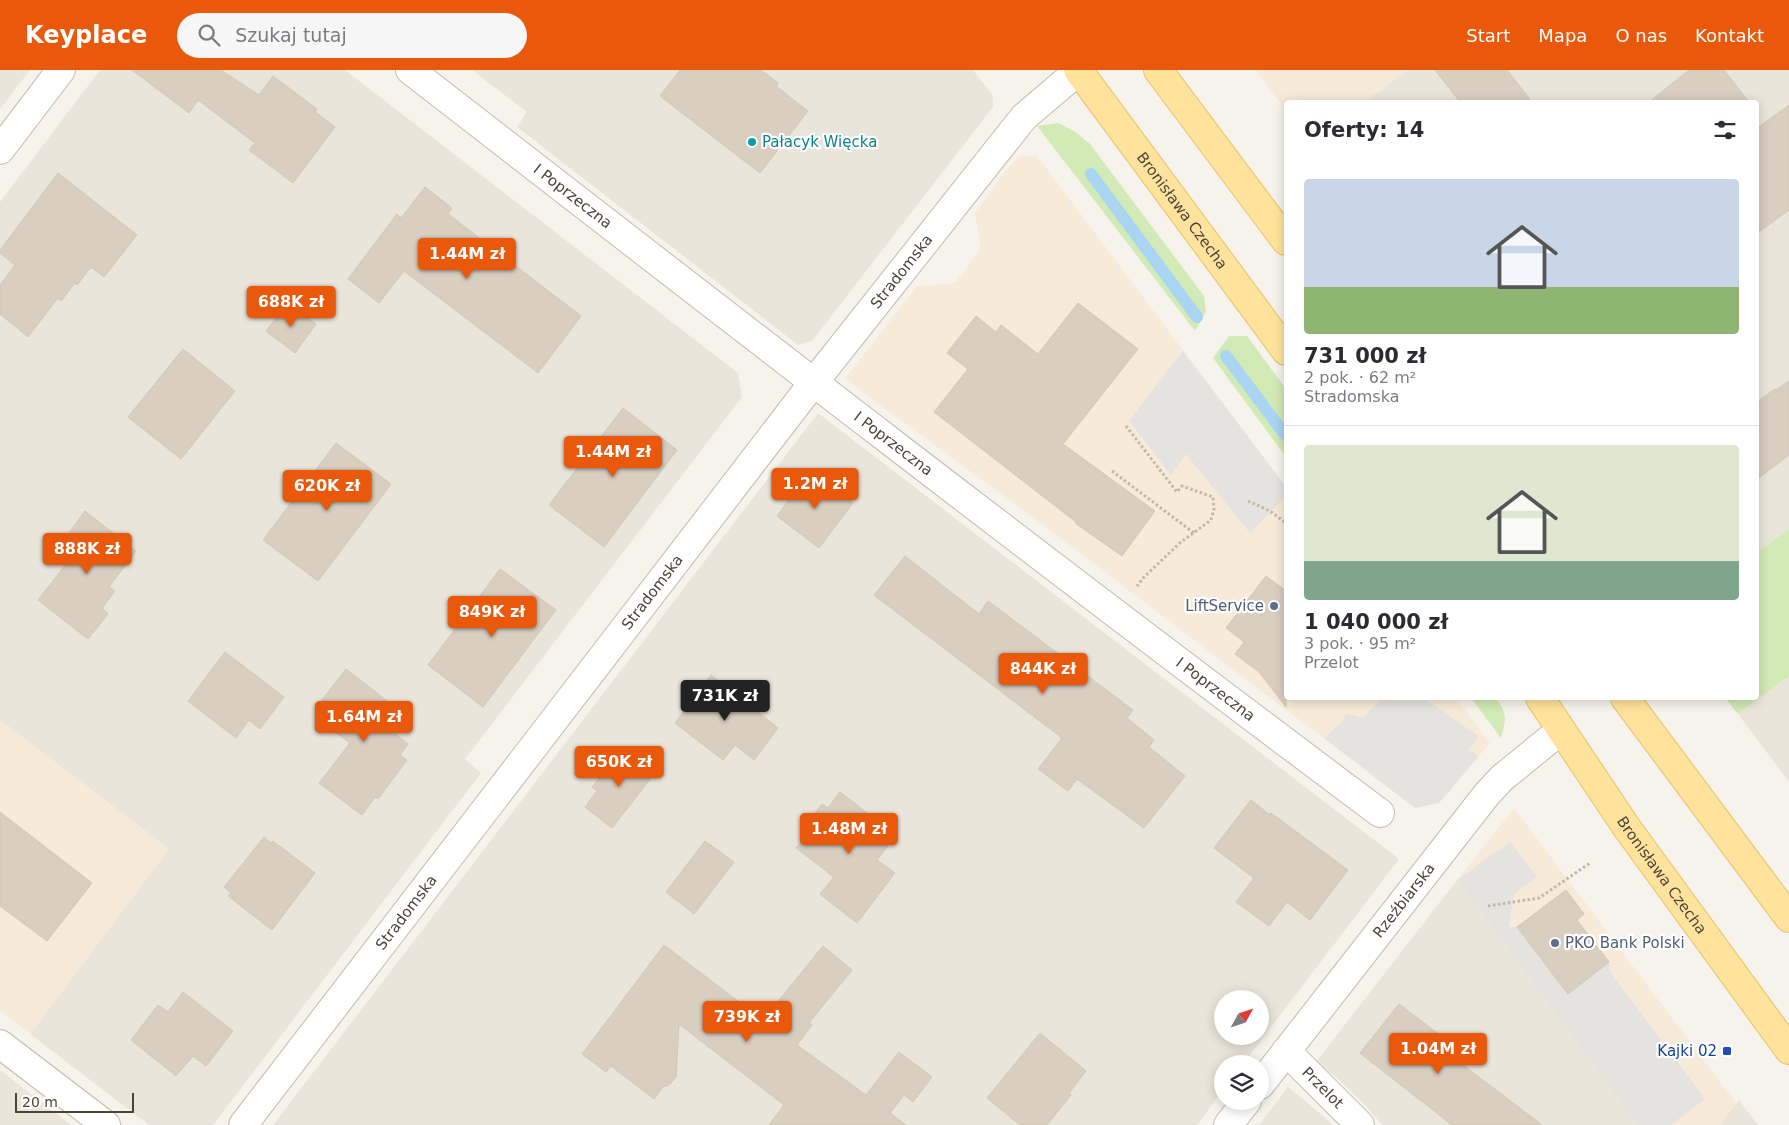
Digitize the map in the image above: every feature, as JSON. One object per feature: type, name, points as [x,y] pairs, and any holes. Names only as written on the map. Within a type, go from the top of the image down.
[{"type":"main road","name":"Bronisława Czecha","points":[[1078,70],[1284,348]]},
{"type":"main road","points":[[1158,70],[1284,238]]},
{"type":"main road","name":"Bronisława Czecha","points":[[1541,700],[1626,828],[1789,1050]]},
{"type":"main road","points":[[1627,700],[1789,918]]},
{"type":"street","points":[[0,150],[61,70]]},
{"type":"street","name":"I Poprzeczna","points":[[410,70],[1140,633],[1380,813]]},
{"type":"street","name":"Stradomska","points":[[243,1125],[813,382],[1024,117],[1078,70]]},
{"type":"street","name":"Rzeźbiarska","points":[[1269,1074],[1487,794],[1502,778],[1561,730]]},
{"type":"street","points":[[0,1044],[106,1125]]},
{"type":"street","name":"Przelot","points":[[1286,1052],[1360,1125]]},
{"type":"street","points":[[1228,1125],[1240,1110]]},
{"type":"path","points":[[1126,426],[1177,492],[1182,486],[1213,497],[1214,509],[1211,520],[1181,542],[1144,577]]},
{"type":"path","points":[[1112,471],[1194,532]]},
{"type":"path","points":[[1248,501],[1284,522]]},
{"type":"path","points":[[1488,906],[1540,898],[1590,863]]},
{"type":"shaded area","points":[[0,70],[30,70],[0,109]]},
{"type":"shaded area","points":[[100,70],[345,70],[738,373],[742,397],[465,759],[481,773],[213,1125],[149,1125],[30,1034],[169,849],[0,720],[0,202]]},
{"type":"shaded area","points":[[472,70],[973,70],[993,96],[993,107],[812,341],[798,345],[517,127],[527,112]]},
{"type":"shaded area","points":[[1256,70],[1408,70],[1367,100],[1284,100],[1284,108]]},
{"type":"shaded area","points":[[1408,70],[1789,70],[1789,529],[1759,551],[1759,100],[1367,100]]},
{"type":"shaded area","points":[[1019,156],[1037,156],[1284,484],[1284,700],[1458,700],[1490,743],[1439,803],[1415,808],[1031,516],[845,379],[917,286],[955,283],[980,250],[975,213],[1006,170]]},
{"type":"shaded area","points":[[1183,351],[1284,484],[1284,498],[1250,533],[1186,454],[1171,475],[1129,421]]},
{"type":"shaded area","points":[[818,413],[1399,859],[1269,1030],[1269,990],[1214,990],[1214,1045],[1257,1045],[1250,1055],[1214,1055],[1214,1102],[1197,1125],[273,1125]]},
{"type":"shaded area","points":[[1789,676],[1789,782],[1738,714]]},
{"type":"shaded area","points":[[1380,700],[1427,700],[1478,736],[1469,750],[1479,756],[1439,803],[1415,808],[1324,738],[1342,722],[1346,714],[1363,718]]},
{"type":"shaded area","points":[[0,720],[169,849],[30,1034],[0,1011]]},
{"type":"shaded area","points":[[1514,808],[1736,1103],[1719,1125],[1639,1125],[1457,880]]},
{"type":"shaded area","points":[[1510,842],[1537,877],[1514,894],[1509,927],[1517,927],[1568,994],[1609,962],[1610,972],[1705,1099],[1671,1125],[1638,1125],[1457,880]]},
{"type":"shaded area","points":[[1457,880],[1639,1125],[1382,1125],[1366,1106],[1336,1077],[1316,1062]]},
{"type":"shaded area","points":[[0,1070],[71,1125],[0,1125]]},
{"type":"shaded area","points":[[1288,1087],[1328,1120],[1333,1125],[1259,1125]]},
{"type":"shaded area","points":[[1739,1100],[1758,1125],[1719,1125]]},
{"type":"green space","points":[[1058,123],[1074,131],[1090,144],[1204,296],[1206,312],[1195,331],[1037,126]]},
{"type":"green space","points":[[1229,336],[1247,336],[1284,386],[1284,454],[1213,358]]},
{"type":"green space","points":[[1789,529],[1789,676],[1759,698],[1759,551]]},
{"type":"green space","points":[[1472,700],[1497,700],[1503,708],[1505,717],[1501,738]]},
{"type":"green space","points":[[1727,700],[1757,700],[1738,714]]},
{"type":"building","points":[[132,70],[221,70],[259,95],[273,76],[317,109],[315,112],[335,127],[293,183],[249,150],[255,143],[198,100],[189,113]]},
{"type":"building","name":"Pałacyk Więcka","points":[[680,70],[761,70],[778,83],[776,86],[808,111],[760,173],[660,96]]},
{"type":"building","points":[[1435,70],[1507,70],[1530,100],[1458,100]]},
{"type":"building","points":[[1689,70],[1724,70],[1747,100],[1652,100]]},
{"type":"building","points":[[1789,105],[1789,210],[1759,232],[1759,127]]},
{"type":"building","points":[[58,173],[137,235],[104,277],[91,267],[61,301],[58,298],[28,337],[0,314],[0,285],[15,265],[0,253],[0,250]]},
{"type":"building","points":[[425,187],[452,208],[448,214],[581,316],[538,373],[404,271],[379,303],[348,279],[397,214],[401,218]]},
{"type":"building","points":[[288,303],[316,324],[295,353],[266,331]]},
{"type":"building","points":[[1078,303],[1138,349],[1063,444],[1155,511],[1122,556],[1075,523],[934,412],[968,369],[947,353],[976,316],[996,332],[1001,325],[1038,354]]},
{"type":"building","points":[[183,349],[235,391],[181,459],[128,417]]},
{"type":"building","points":[[1789,381],[1789,455],[1759,478],[1759,401]]},
{"type":"building","points":[[623,408],[677,450],[604,547],[549,505]]},
{"type":"building","points":[[336,443],[391,484],[318,581],[263,540]]},
{"type":"building","points":[[810,472],[853,503],[819,548],[777,516]]},
{"type":"building","points":[[85,511],[136,551],[109,587],[115,591],[102,608],[108,614],[88,639],[38,600],[70,559],[64,555],[73,542],[66,537]]},
{"type":"building","points":[[905,556],[979,614],[988,601],[1133,710],[1127,718],[1154,740],[1149,747],[1185,776],[1144,828],[1077,779],[1068,791],[1038,769],[1062,738],[874,595]]},
{"type":"building","points":[[500,569],[556,610],[483,707],[428,665]]},
{"type":"building","points":[[1266,576],[1284,590],[1284,700],[1286,700],[1286,707],[1259,672],[1235,654],[1244,642],[1226,628]]},
{"type":"building","points":[[225,652],[284,697],[260,729],[249,720],[236,738],[188,701]]},
{"type":"building","points":[[346,669],[408,717],[395,734],[408,744],[400,755],[407,760],[378,799],[375,797],[362,815],[319,783],[350,743],[335,732],[345,719],[321,701]]},
{"type":"building","points":[[711,675],[778,728],[754,760],[735,745],[723,760],[675,723]]},
{"type":"building","points":[[623,748],[655,773],[612,828],[585,807],[597,791],[592,787]]},
{"type":"building","points":[[840,792],[896,835],[877,860],[895,873],[857,923],[820,894],[834,877],[796,848],[809,832],[804,828],[822,804],[828,808]]},
{"type":"building","points":[[1251,800],[1348,870],[1310,920],[1287,902],[1269,926],[1236,902],[1254,878],[1214,848]]},
{"type":"building","points":[[0,812],[92,883],[47,941],[0,906]]},
{"type":"building","points":[[264,837],[271,843],[273,841],[315,873],[272,930],[228,896],[231,893],[224,887]]},
{"type":"building","points":[[705,841],[734,862],[694,914],[666,892]]},
{"type":"building","points":[[1566,890],[1584,914],[1577,920],[1609,962],[1568,994],[1517,927]]},
{"type":"building","points":[[664,945],[763,1020],[823,946],[852,970],[809,1023],[812,1025],[797,1045],[866,1095],[899,1052],[932,1077],[913,1102],[904,1095],[890,1113],[906,1125],[769,1125],[784,1105],[679,1024],[676,1077],[669,1085],[663,1087],[654,1099],[611,1066],[606,1072],[582,1054]]},
{"type":"building","points":[[183,992],[233,1031],[206,1066],[193,1056],[176,1076],[131,1040],[158,1005],[168,1012]]},
{"type":"building","points":[[1399,1004],[1448,1041],[1442,1049],[1542,1125],[1452,1125],[1360,1053]]},
{"type":"building","points":[[1040,1033],[1086,1071],[1069,1093],[1071,1095],[1047,1125],[1020,1125],[987,1098]]},
{"type":"waterway","points":[[1091,174],[1197,317]]},
{"type":"waterway","points":[[1226,356],[1284,433]]},
{"type":"place","name":"Pałacyk Więcka","points":[[752,142]]},
{"type":"place","name":"LiftService","points":[[1274,606]]},
{"type":"place","name":"PKO Bank Polski","points":[[1555,943]]},
{"type":"place","name":"Kajki 02","points":[[1727,1051]]}]
